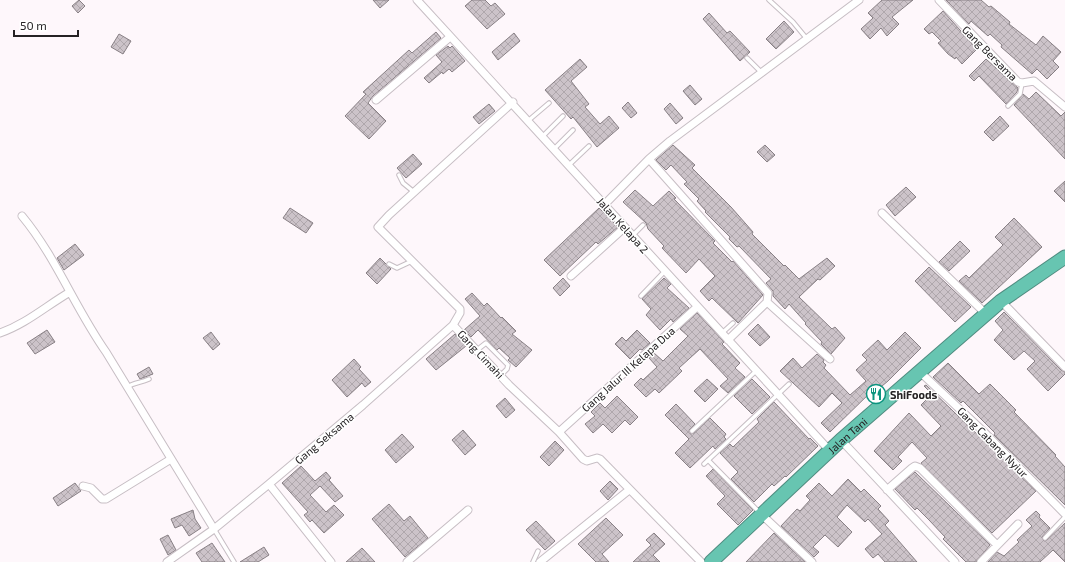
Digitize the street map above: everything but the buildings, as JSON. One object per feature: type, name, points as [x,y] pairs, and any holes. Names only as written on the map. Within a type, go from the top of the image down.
[{"type":"highway","name":"Jalan Tani","points":[[711,562],[841,440],[1001,301],[1065,257]]},
{"type":"street","name":"Jalan Kelapa 2","points":[[417,0],[450,37],[513,102],[605,204],[624,228],[830,451]]},
{"type":"street","points":[[605,204],[649,159],[690,125],[859,0]]},
{"type":"street","name":"Gang Bersama","points":[[939,0],[978,41],[1022,83],[1034,81],[1065,107]]},
{"type":"street","points":[[376,100],[450,37]]},
{"type":"street","name":"Gang Cimahi","points":[[513,102],[389,215],[378,227],[460,309],[460,313],[453,325],[500,376],[559,432],[583,459],[587,461],[597,458],[600,459],[701,562]]},
{"type":"street","points":[[649,159],[767,290],[769,296],[768,302],[728,340]]},
{"type":"street","points":[[882,213],[986,314]]},
{"type":"street","points":[[22,216],[41,241],[93,334],[214,529]]},
{"type":"street","points":[[571,276],[624,228]]},
{"type":"street","points":[[0,333],[11,330],[30,320],[70,292]]},
{"type":"street","points":[[1001,301],[1065,367]]},
{"type":"street","points":[[768,302],[830,358]]},
{"type":"street","name":"Gang Jalur III Kelapa Dua","points":[[559,432],[697,306]]},
{"type":"street","name":"Gang Seksama","points":[[167,562],[214,529],[269,484],[363,405],[453,325]]},
{"type":"street","name":"Gang Cabang Nyiur","points":[[920,372],[1065,514]]},
{"type":"street","points":[[841,440],[955,562]]},
{"type":"street","points":[[83,486],[91,488],[102,499],[106,499],[171,459]]},
{"type":"street","points":[[887,490],[916,466],[920,468],[997,545]]},
{"type":"street","points":[[269,484],[331,562]]},
{"type":"street","points":[[540,562],[629,490]]},
{"type":"street","points":[[407,562],[468,510]]},
{"type":"street","points":[[761,514],[812,562]]},
{"type":"street","points":[[981,562],[1018,524]]},
{"type":"lane","points":[[769,0],[793,22],[807,39]]},
{"type":"lane","points":[[747,58],[762,73]]},
{"type":"lane","points":[[1008,106],[1020,94],[1022,83]]},
{"type":"lane","points":[[529,120],[549,103]]},
{"type":"lane","points":[[543,136],[563,116]]},
{"type":"lane","points":[[554,149],[573,130]]},
{"type":"lane","points":[[569,165],[589,146]]},
{"type":"lane","points":[[399,175],[400,179],[414,192]]},
{"type":"lane","points":[[632,236],[644,225]]},
{"type":"lane","points":[[389,264],[397,268],[412,261]]},
{"type":"lane","points":[[641,296],[665,271]]},
{"type":"lane","points":[[722,333],[733,323]]},
{"type":"lane","points":[[477,350],[486,343],[508,365],[500,376]]},
{"type":"lane","points":[[692,431],[756,371]]},
{"type":"lane","points":[[127,387],[134,382],[143,382],[149,379]]},
{"type":"lane","points":[[704,464],[788,384]]},
{"type":"lane","points":[[708,460],[761,514]]},
{"type":"lane","points":[[1045,538],[1065,517]]},
{"type":"lane","points":[[214,529],[234,562]]},
{"type":"lane","points":[[533,562],[538,551]]},
{"type":"place","name":"ShiFoods","points":[[876,394]]}]
